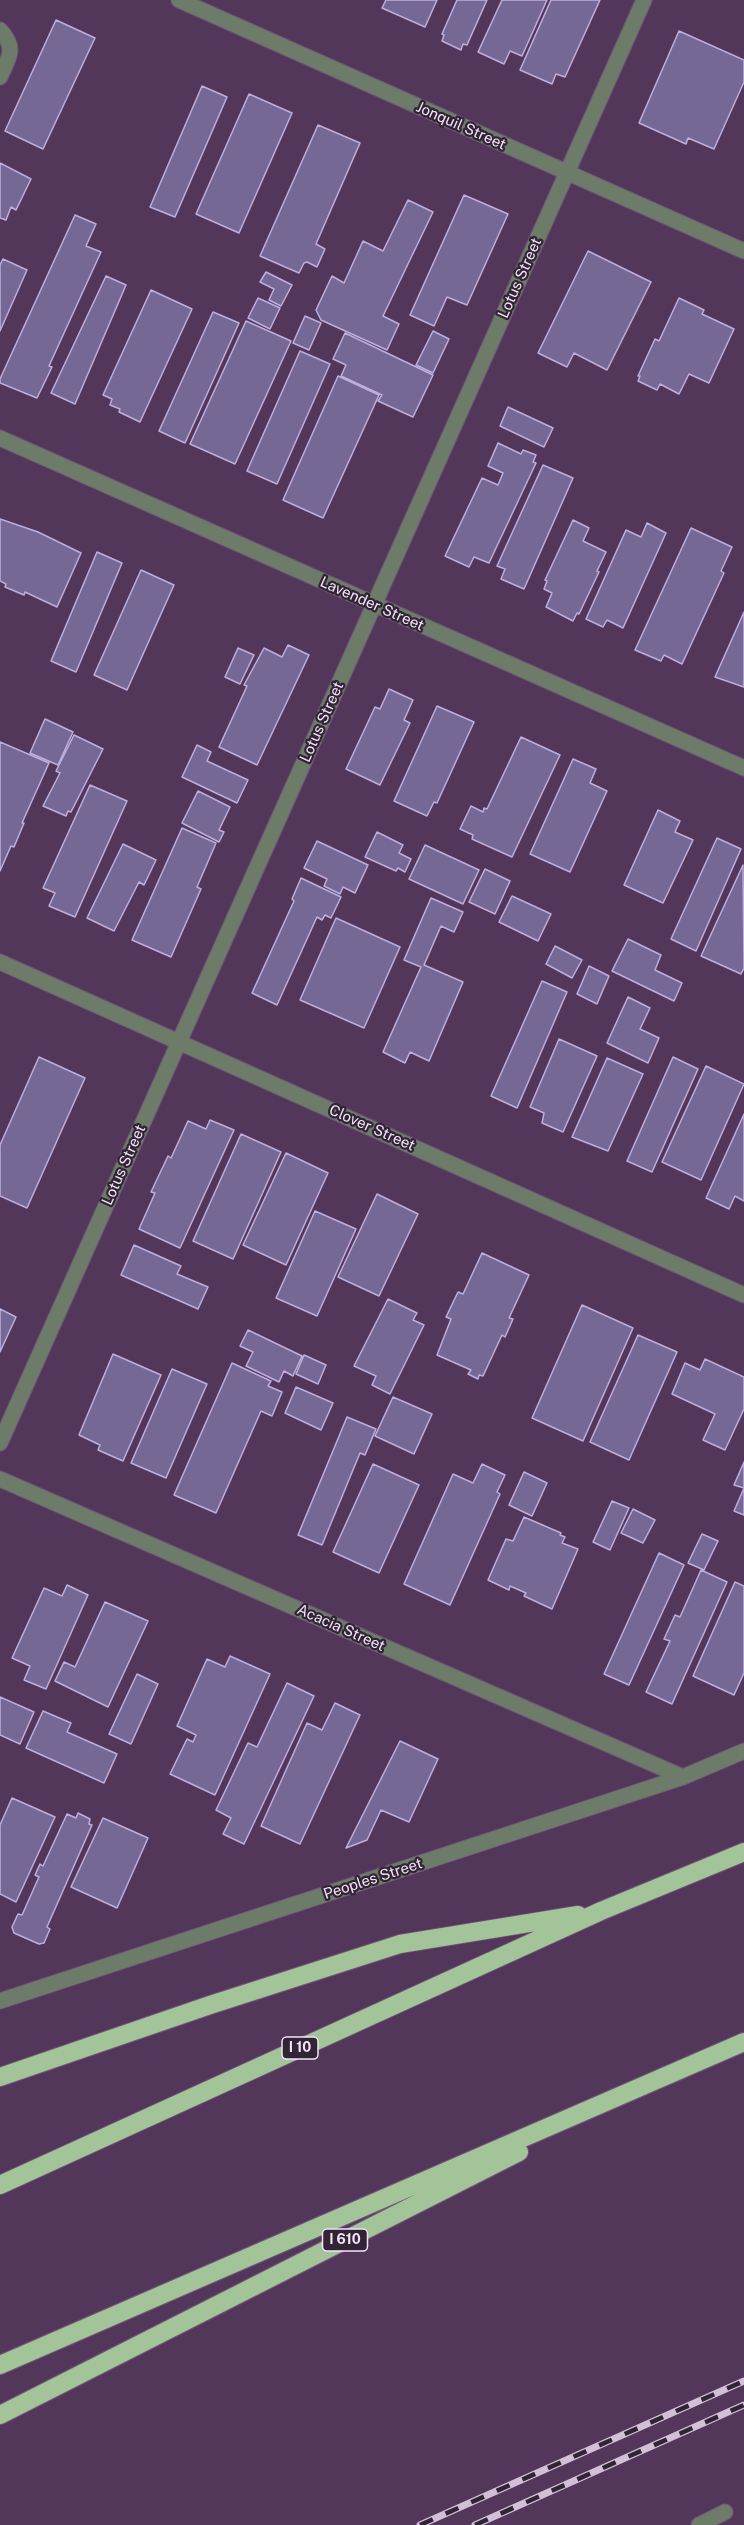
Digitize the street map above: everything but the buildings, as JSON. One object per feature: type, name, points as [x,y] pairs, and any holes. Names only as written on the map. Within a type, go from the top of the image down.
[{"type":"highway","name":"I 10","points":[[0,2186],[601,1911],[744,1852]]},
{"type":"highway","points":[[0,2077],[210,2005],[400,1944],[601,1911]]},
{"type":"highway","points":[[0,2366],[744,2042]]},
{"type":"highway","name":"I 610","points":[[0,2415],[689,2066]]},
{"type":"street","name":"Jonquil Street","points":[[179,0],[744,251]]},
{"type":"street","name":"Lotus Street","points":[[0,1443],[644,0]]},
{"type":"street","points":[[0,30],[10,42],[11,54],[0,77]]},
{"type":"street","name":"Lavender Street","points":[[0,438],[744,768]]},
{"type":"street","name":"Clover Street","points":[[0,962],[744,1295]]},
{"type":"street","name":"Acacia Street","points":[[0,1479],[683,1777]]},
{"type":"street","name":"Peoples Street","points":[[0,2001],[683,1777],[744,1751]]},
{"type":"street","points":[[699,2525],[722,2519]]},
{"type":"railway","points":[[420,2525],[744,2381]]},
{"type":"railway","points":[[475,2525],[744,2405]]}]
